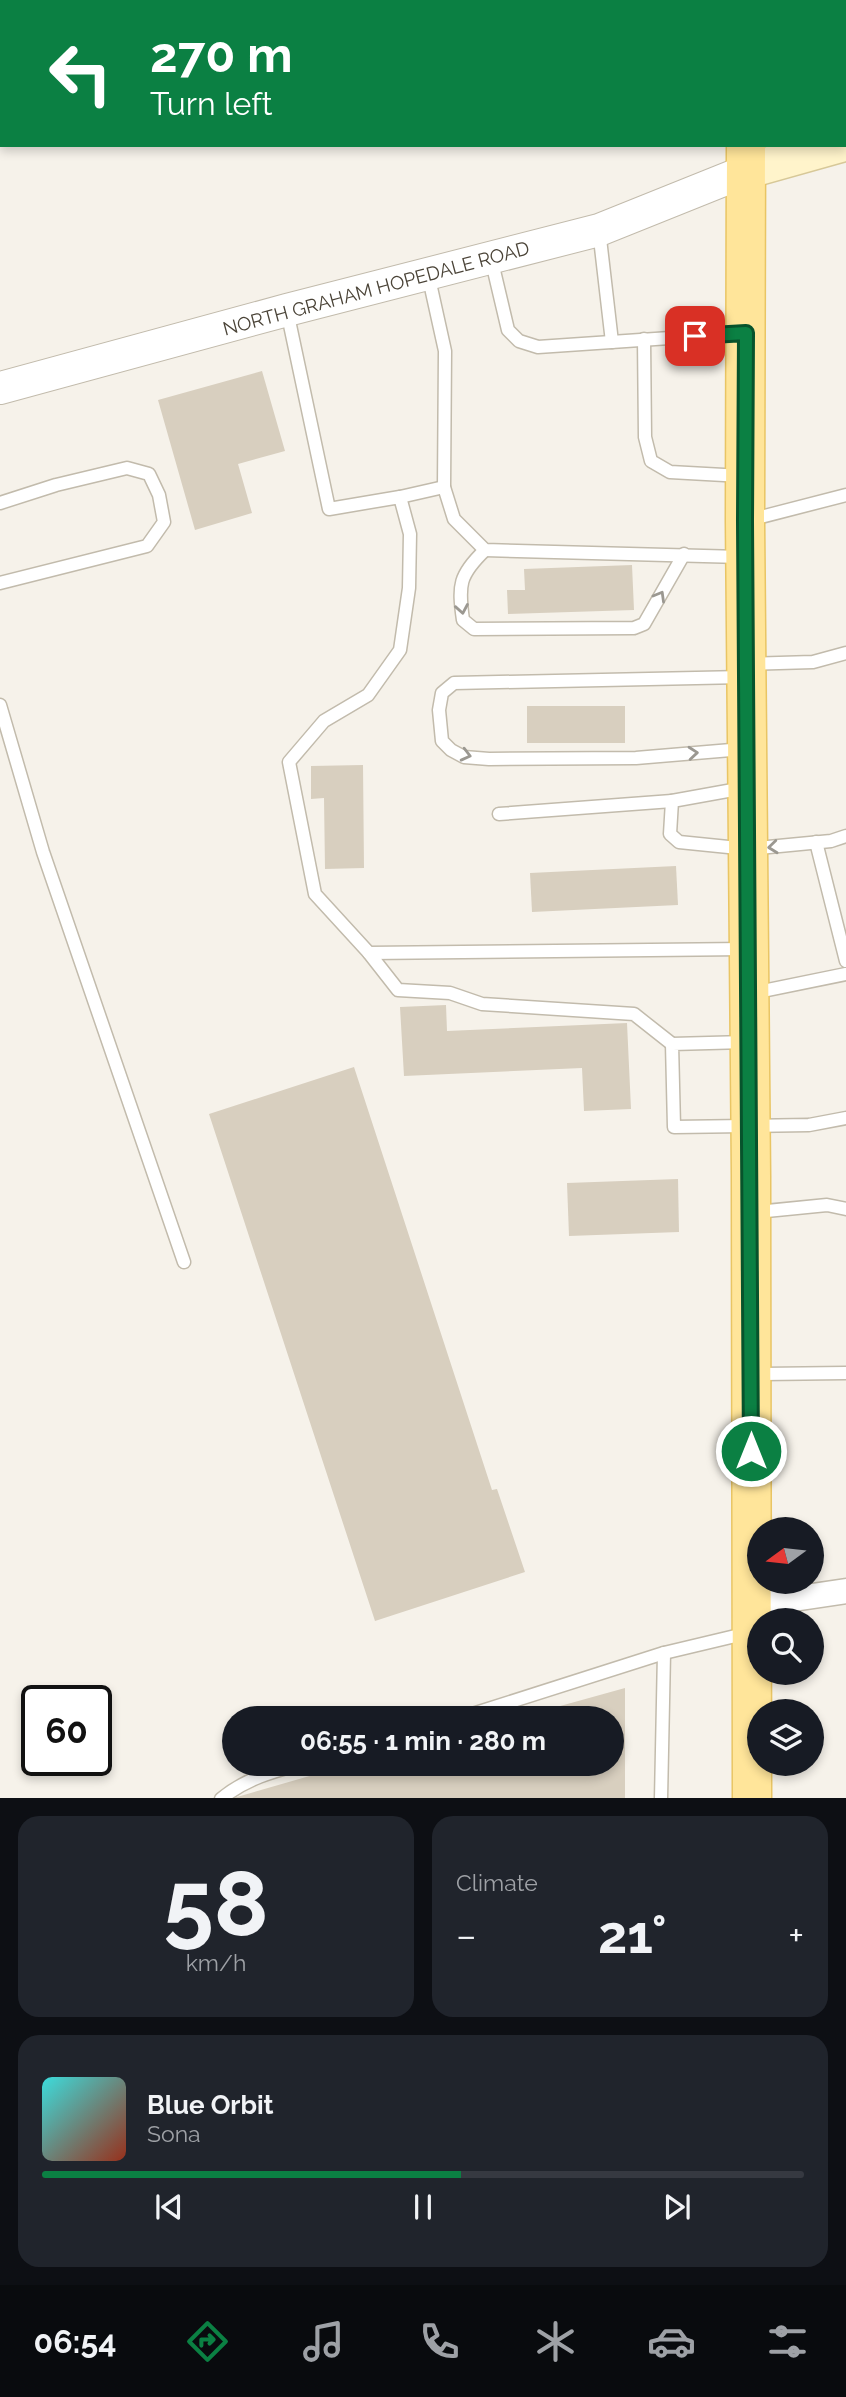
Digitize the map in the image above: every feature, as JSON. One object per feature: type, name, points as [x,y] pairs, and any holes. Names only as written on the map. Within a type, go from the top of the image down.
[{"type":"main road","points":[[752,1608],[746,158],[825,147]]},
{"type":"main road","points":[[752,1685],[752,1798]]},
{"type":"street","name":"NORTH GRAHAM HOPEDALE ROAD","points":[[0,388],[287,310],[599,230],[746,158]]},
{"type":"street","points":[[787,1608],[846,1591]]},
{"type":"lane","points":[[599,230],[612,342]]},
{"type":"lane","points":[[491,258],[508,330],[519,341],[538,346],[746,333]]},
{"type":"lane","points":[[428,274],[445,351],[444,487],[454,519],[485,550],[684,554],[746,539],[846,495]]},
{"type":"lane","points":[[287,310],[329,509],[444,487]]},
{"type":"lane","points":[[644,340],[645,437],[651,461],[670,472],[746,477]]},
{"type":"lane","points":[[0,503],[56,485],[127,468],[149,474],[159,495],[164,522],[147,546],[0,583]]},
{"type":"lane","points":[[400,497],[410,534],[409,588],[400,650],[368,695],[324,721],[289,762],[315,894],[369,953],[398,990],[450,993],[482,1004],[634,1014],[672,1044],[750,1042]]},
{"type":"lane","points":[[485,550],[466,568],[460,594],[463,620],[474,629],[634,628],[644,624],[684,554]]},
{"type":"lane","points":[[747,748],[636,758],[464,757],[442,741],[439,710],[442,693],[454,683],[747,671],[813,662],[846,653]]},
{"type":"lane","points":[[0,705],[43,852],[184,1262]]},
{"type":"lane","points":[[499,814],[672,801],[748,788]]},
{"type":"lane","points":[[672,801],[670,834],[678,842],[748,849],[846,836]]},
{"type":"lane","points":[[816,842],[846,961]]},
{"type":"lane","points":[[369,953],[749,948]]},
{"type":"lane","points":[[749,994],[846,974]]},
{"type":"lane","points":[[672,1044],[674,1127],[809,1125],[846,1118]]},
{"type":"lane","points":[[751,1212],[827,1205],[846,1209]]},
{"type":"lane","points":[[751,1374],[846,1373]]},
{"type":"lane","points":[[498,1706],[664,1653],[747,1620]]},
{"type":"lane","points":[[661,1798],[664,1653]]},
{"type":"lane","points":[[221,1798],[237,1786],[260,1776]]},
{"type":"building","points":[[262,371],[285,451],[238,464],[252,513],[195,530],[158,400]]},
{"type":"building","points":[[632,565],[634,610],[508,614],[507,590],[525,590],[524,569]]},
{"type":"building","points":[[527,706],[625,706],[625,743],[527,743]]},
{"type":"building","points":[[363,765],[364,868],[325,869],[324,798],[311,799],[311,766]]},
{"type":"building","points":[[676,866],[678,905],[532,912],[530,873]]},
{"type":"building","points":[[446,1005],[447,1031],[627,1023],[631,1109],[584,1111],[582,1068],[404,1076],[400,1007]]},
{"type":"building","points":[[354,1067],[492,1490],[497,1489],[525,1572],[375,1621],[209,1114]]},
{"type":"building","points":[[678,1179],[679,1232],[569,1236],[567,1183]]},
{"type":"building","points":[[625,1688],[625,1798],[233,1798],[310,1776],[624,1776],[624,1706],[560,1706]]},
{"type":"route","points":[[695,336],[746,333],[751,1451]]}]
